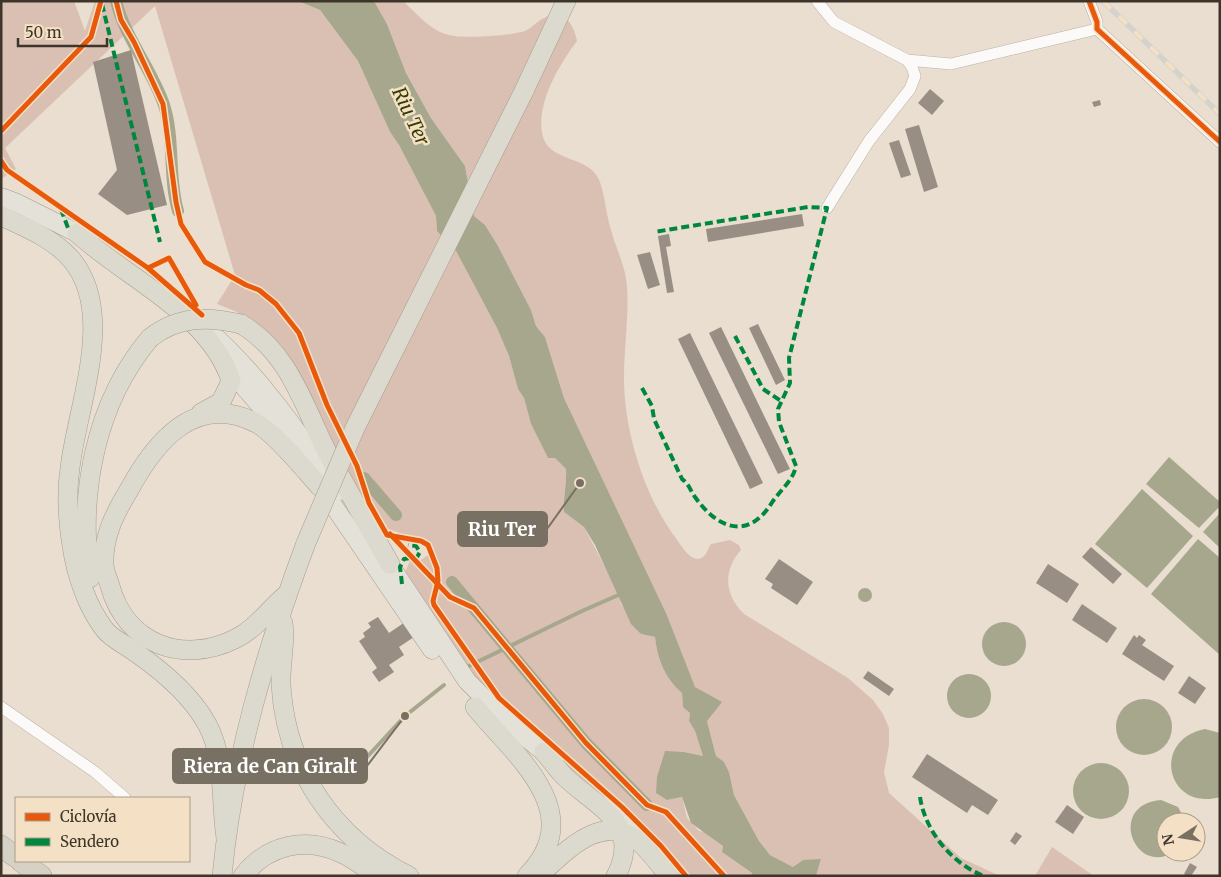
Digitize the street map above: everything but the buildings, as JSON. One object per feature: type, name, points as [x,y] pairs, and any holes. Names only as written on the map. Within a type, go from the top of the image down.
[{"type":"highway","points":[[222,876],[226,838],[248,728],[266,657],[306,542],[355,428],[524,91],[566,1]]},
{"type":"highway","points":[[1,216],[49,240],[71,259],[84,281],[91,310],[93,337],[70,467],[68,496],[72,548],[85,594],[105,631],[138,654]]},
{"type":"highway","points":[[77,233],[94,249],[178,311],[212,342],[226,366],[230,381],[221,402],[185,423],[156,446],[114,515],[106,541],[104,565],[115,606],[138,632],[154,643],[180,650],[197,651],[216,647],[236,639],[252,629],[284,602]]},
{"type":"highway","points":[[226,838],[221,809],[222,779],[218,749],[207,724],[192,702],[113,629],[98,605],[90,580],[85,544],[88,489],[102,427],[118,384],[131,361],[150,338],[161,330],[188,319],[218,318],[241,324],[254,332],[283,362],[300,392],[313,425],[349,493],[390,564]]},
{"type":"highway","points":[[185,423],[201,416],[229,414],[257,423],[320,487]]},
{"type":"highway","points":[[284,602],[281,665],[283,703],[286,725],[302,769],[330,815],[350,835],[388,865],[409,876]]},
{"type":"highway","points":[[475,707],[500,738],[527,765],[536,777],[547,804],[551,829],[549,841],[540,861],[527,876]]},
{"type":"highway","points":[[544,752],[564,775],[614,817],[623,834],[625,848],[622,864],[616,876]]},
{"type":"highway","points":[[538,876],[570,848],[593,833],[607,830],[637,840],[668,876]]},
{"type":"highway","points":[[243,876],[259,859],[276,849],[293,844],[312,844],[342,853],[377,876]]},
{"type":"highway","points":[[1,846],[15,856]]},
{"type":"highway","points":[[22,862],[41,876]]},
{"type":"main road","points":[[1,197],[77,233],[149,279],[212,334],[263,388],[303,439],[390,564],[467,681],[508,723],[609,805],[656,852],[676,876]]},
{"type":"main road","points":[[1,211],[45,229],[108,265],[194,333],[272,418],[440,662],[475,707],[505,736],[623,834],[661,876]]},
{"type":"street","points":[[817,1],[834,22],[907,60],[951,64],[1097,29]]},
{"type":"street","points":[[1089,1],[1097,22],[1097,29],[1220,142]]},
{"type":"street","points":[[827,208],[869,141],[910,90],[915,76],[907,60]]},
{"type":"street","points":[[1,707],[95,772],[124,797]]},
{"type":"shaded area","points":[[1,1],[74,1],[85,31],[95,1],[298,1],[320,10],[358,61],[390,132],[399,145],[436,216],[437,231],[456,251],[497,328],[509,356],[518,389],[524,398],[531,424],[548,458],[555,458],[566,469],[564,512],[584,527],[616,588],[621,604],[641,634],[655,637],[663,668],[682,693],[683,706],[690,712],[689,721],[695,731],[703,756],[684,752],[667,800],[682,797],[687,818],[699,831],[706,832],[723,846],[722,852],[752,873],[752,876],[682,876],[639,829],[492,701],[477,683],[404,574],[410,561],[421,560],[432,552],[430,544],[377,525],[326,437],[292,361],[273,338],[237,312],[217,304],[235,275],[155,6],[5,148],[16,169],[1,179]]},
{"type":"shaded area","points":[[374,1],[403,1],[436,30],[456,36],[518,33],[528,30],[541,19],[551,15],[562,16],[570,23],[577,41],[563,61],[546,97],[541,121],[542,133],[546,143],[552,150],[588,167],[595,173],[600,182],[609,224],[626,280],[627,310],[624,378],[628,419],[638,462],[654,502],[680,545],[691,556],[699,559],[703,557],[711,544],[730,540],[739,545],[741,550],[731,566],[728,582],[737,607],[744,614],[848,678],[873,700],[883,714],[889,728],[889,745],[884,772],[889,793],[961,858],[1000,876],[816,876],[821,860],[803,860],[793,867],[770,855],[759,841],[734,795],[729,772],[724,763],[716,756],[707,721],[708,696],[695,687],[688,673],[666,613],[564,398],[545,337],[536,326],[531,310],[498,246],[485,225],[474,216],[465,166],[431,118],[406,73],[387,24]]},
{"type":"shaded area","points":[[1052,847],[1094,876],[1035,876]]},
{"type":"water","points":[[298,1],[374,1],[387,24],[406,73],[431,118],[465,166],[474,216],[485,225],[498,246],[531,310],[536,326],[545,337],[564,398],[666,613],[695,687],[722,702],[707,721],[716,756],[724,762],[729,772],[734,795],[759,841],[770,855],[793,867],[803,860],[821,859],[816,876],[752,876],[752,873],[722,852],[723,846],[691,823],[682,797],[667,800],[656,793],[657,777],[665,751],[703,756],[695,731],[689,721],[690,713],[683,707],[682,693],[663,668],[655,637],[641,634],[631,624],[595,545],[584,527],[564,512],[566,469],[555,458],[548,458],[531,424],[524,398],[518,389],[509,356],[497,328],[456,251],[437,231],[436,216],[399,145],[390,132],[358,61],[320,10]]},
{"type":"water","points":[[1169,457],[1220,502],[1220,506],[1199,528],[1146,484]]},
{"type":"water","points":[[1142,489],[1193,536],[1147,588],[1095,544]]},
{"type":"water","points":[[1220,513],[1220,548],[1203,532]]},
{"type":"water","points":[[1198,539],[1220,558],[1220,655],[1151,594]]},
{"type":"water","points":[[862,588],[868,588],[872,595],[868,602],[862,602],[858,598],[858,592]]},
{"type":"water","points":[[1008,622],[1020,628],[1025,635],[1025,653],[1020,660],[1013,665],[1000,666],[992,663],[985,656],[982,640],[985,632],[992,625]]},
{"type":"water","points":[[973,674],[985,680],[990,687],[990,705],[985,712],[978,717],[965,718],[957,715],[950,708],[947,692],[950,684],[957,677]]},
{"type":"water","points":[[1144,699],[1155,701],[1164,707],[1170,716],[1172,727],[1170,738],[1164,747],[1155,753],[1144,755],[1133,753],[1124,747],[1118,738],[1116,727],[1118,716],[1124,707],[1133,701]]},
{"type":"water","points":[[1205,729],[1220,733],[1220,797],[1202,799],[1188,794],[1177,785],[1172,773],[1172,759],[1177,746],[1188,736]]},
{"type":"water","points":[[1095,763],[1107,763],[1117,767],[1125,775],[1129,791],[1125,807],[1117,815],[1107,819],[1095,819],[1085,815],[1077,807],[1073,797],[1073,785],[1077,775],[1085,767]]},
{"type":"water","points":[[1161,800],[1178,807],[1181,812],[1156,812],[1156,856],[1148,855],[1138,848],[1132,837],[1131,825],[1135,813],[1144,804]]},
{"type":"waterway","points":[[116,1],[120,15],[153,79],[164,105],[169,131],[173,185],[178,211]]},
{"type":"waterway","points":[[364,478],[396,515]]},
{"type":"waterway","points":[[452,582],[586,743],[647,805]]},
{"type":"waterway","points":[[469,666],[623,593]]},
{"type":"waterway","points":[[367,757],[405,716],[444,685]]},
{"type":"railway","points":[[1103,1],[1220,114]]},
{"type":"marked path","points":[[102,4],[160,242]]},
{"type":"marked path","points":[[642,388],[652,406],[654,419],[682,479],[704,508],[722,523],[732,526],[752,523],[762,516],[789,481],[796,466],[779,422],[778,409],[790,383],[789,358],[827,208],[808,207],[654,232]]},
{"type":"marked path","points":[[61,209],[68,228]]},
{"type":"marked path","points":[[735,336],[763,389],[781,401]]},
{"type":"marked path","points":[[402,584],[400,567],[404,559],[417,557],[420,552],[416,546],[408,545]]},
{"type":"marked path","points":[[920,797],[928,822],[942,845],[961,863],[972,871],[984,876]]},
{"type":"cycle path","points":[[1,131],[91,37],[101,1]]},
{"type":"cycle path","points":[[116,1],[121,20],[134,42],[163,104],[176,202],[181,224],[205,262],[246,285],[259,290],[276,304],[299,333],[327,405],[357,466],[369,503],[387,535],[421,541],[428,545],[437,568],[438,581],[433,601],[434,605],[499,698],[622,807],[661,846],[686,876]]},
{"type":"cycle path","points":[[1089,1],[1097,22],[1097,29],[1220,142]]},
{"type":"cycle path","points":[[1,161],[7,170],[148,268],[202,315]]},
{"type":"cycle path","points":[[148,268],[169,258],[196,305]]},
{"type":"cycle path","points":[[390,534],[450,597],[474,608],[586,743],[647,805],[666,812],[724,876]]},
{"type":"place","name":"Riu Ter","points":[[580,483]]},
{"type":"place","name":"Riera de Can Giralt","points":[[405,716]]}]
